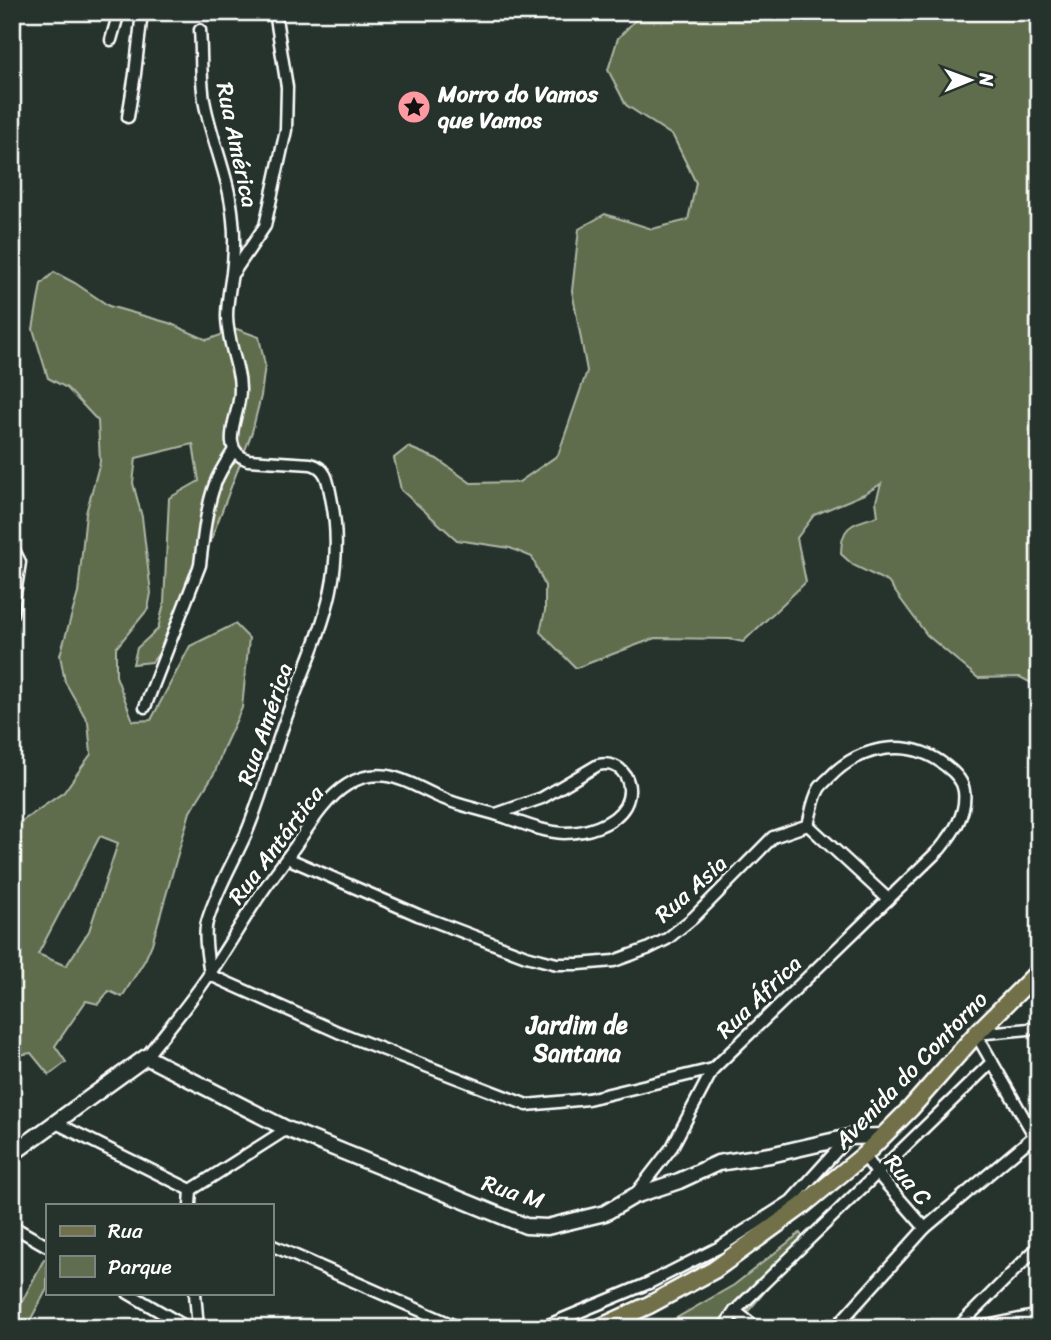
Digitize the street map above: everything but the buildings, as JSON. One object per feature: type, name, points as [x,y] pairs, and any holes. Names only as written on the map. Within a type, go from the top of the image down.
[{"type":"main road","name":"Avenida do Contorno","points":[[599,1328],[714,1270],[802,1206],[864,1155],[911,1108],[976,1034],[1039,971]]},
{"type":"street","points":[[111,40],[118,12]]},
{"type":"street","points":[[128,117],[142,12]]},
{"type":"street","points":[[232,275],[265,226],[286,130],[287,87],[275,12]]},
{"type":"street","name":"Rua América","points":[[201,30],[205,104],[232,202],[234,240],[227,303],[228,329],[240,391],[232,432],[234,450],[239,457],[248,460],[311,464],[323,470],[333,506],[336,563],[327,610],[286,716],[247,832],[221,884],[206,926],[209,975]]},
{"type":"street","points":[[145,707],[200,565],[214,485],[220,470],[234,450]]},
{"type":"street","points":[[12,546],[20,562],[12,614]]},
{"type":"street","name":"Rua África","points":[[634,1196],[672,1147],[713,1069],[940,849],[955,831],[960,820],[965,792],[961,780],[936,758],[901,747],[883,748],[852,758],[837,770],[819,789],[808,825]]},
{"type":"street","name":"Rua Antártica","points":[[146,1057],[209,975],[287,858],[329,801],[346,785],[361,778],[389,776],[469,808],[553,832],[573,833],[593,828],[613,818],[624,806],[628,796],[626,778],[621,769],[605,763],[542,798],[496,814]]},
{"type":"street","points":[[808,825],[888,899]]},
{"type":"street","name":"Rua Asia","points":[[287,858],[418,915],[527,956],[557,964],[579,964],[614,961],[667,939],[693,918],[773,837],[808,825]]},
{"type":"street","points":[[209,975],[338,1032],[527,1105],[588,1099],[713,1069]]},
{"type":"street","points":[[835,1328],[925,1228],[1037,1140],[976,1034],[1039,1028]]},
{"type":"street","points":[[12,1154],[146,1057]]},
{"type":"street","name":"Rua M","points":[[146,1057],[287,1129],[526,1226],[547,1227],[605,1213],[634,1196],[679,1181],[718,1163],[769,1155],[849,1136],[882,1136]]},
{"type":"street","points":[[723,1328],[735,1311],[992,1062]]},
{"type":"street","points":[[56,1124],[191,1189]]},
{"type":"street","points":[[191,1189],[287,1129]]},
{"type":"street","points":[[541,1328],[649,1283],[718,1248],[791,1201],[849,1136]]},
{"type":"street","name":"Rua C","points":[[864,1155],[925,1228]]},
{"type":"street","points":[[190,1204],[191,1189]]},
{"type":"street","points":[[12,1226],[46,1245]]},
{"type":"street","points":[[273,1246],[460,1328]]},
{"type":"street","points":[[957,1328],[1039,1246]]},
{"type":"street","points":[[130,1294],[188,1328]]},
{"type":"street","points":[[195,1294],[198,1328]]},
{"type":"street","points":[[735,1311],[757,1328]]},
{"type":"street","points":[[977,1328],[1039,1315]]},
{"type":"green space","points":[[643,12],[1039,12],[1039,687],[1020,677],[978,678],[927,635],[888,582],[853,565],[841,554],[846,531],[862,521],[878,516],[876,501],[881,484],[814,515],[797,538],[806,582],[743,642],[729,639],[655,638],[576,668],[540,632],[545,611],[545,586],[532,557],[510,548],[457,540],[401,490],[394,458],[408,447],[437,459],[471,483],[519,482],[558,455],[587,371],[572,291],[579,229],[605,214],[652,229],[688,220],[696,183],[673,136],[626,105],[608,70],[618,38]]},
{"type":"green space","points":[[54,272],[109,306],[169,323],[207,340],[237,329],[259,337],[265,365],[252,432],[175,634],[152,662],[133,664],[137,648],[158,629],[164,603],[169,498],[199,481],[193,444],[136,458],[133,483],[142,517],[151,593],[148,609],[116,648],[116,676],[133,721],[151,720],[190,646],[235,624],[249,638],[242,708],[215,772],[190,812],[145,960],[122,997],[109,991],[98,1004],[86,1001],[55,1046],[66,1062],[49,1075],[31,1053],[12,1056],[12,828],[64,792],[91,754],[88,722],[65,682],[60,655],[78,593],[86,513],[100,462],[98,421],[67,388],[48,378],[33,329],[41,284]],"holes":[[[100,836],[118,843],[89,931],[66,966],[38,954]]]},
{"type":"green space","points":[[800,1233],[806,1243],[734,1328],[659,1328],[734,1285]]},
{"type":"green space","points":[[46,1260],[46,1291],[26,1328],[12,1328],[12,1321]]},
{"type":"place","name":"Morro do Vamos que Vamos","points":[[414,107]]},
{"type":"district","name":"Jardim de Santana","points":[[577,1039]]}]
